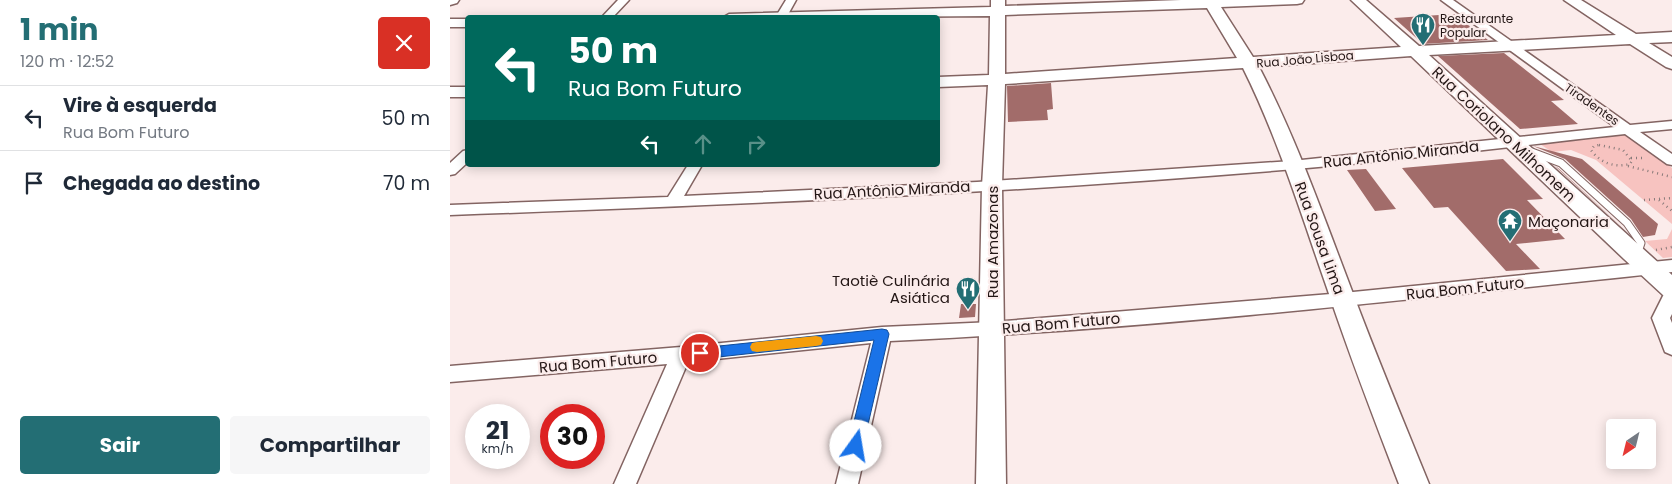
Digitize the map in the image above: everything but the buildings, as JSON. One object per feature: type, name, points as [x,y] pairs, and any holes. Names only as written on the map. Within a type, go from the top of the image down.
[{"type":"street","points":[[609,15],[624,0]]},
{"type":"street","points":[[782,15],[791,0]]},
{"type":"street","points":[[820,15],[998,6],[1298,0]]},
{"type":"street","name":"Rua Coriolano Milhomem","points":[[1358,0],[1416,51],[1631,252],[1652,259],[1672,289]]},
{"type":"street","name":"Tiradentes","points":[[1446,0],[1672,161]]},
{"type":"street","points":[[1571,0],[1672,64]]},
{"type":"street","name":"Rua Sousa Lima","points":[[1210,2],[1249,64],[1272,109],[1342,300],[1414,484]]},
{"type":"street","name":"Rua Amazonas","points":[[991,484],[992,186],[998,6]]},
{"type":"street","points":[[450,23],[465,23]]},
{"type":"street","name":"Rua João Lisboa","points":[[940,82],[1249,64],[1416,51],[1672,37]]},
{"type":"street","points":[[450,92],[465,92]]},
{"type":"street","name":"Rua Antônio Miranda","points":[[450,210],[673,202],[992,186],[1294,165],[1517,146],[1628,129],[1672,125]]},
{"type":"street","points":[[450,171],[465,157]]},
{"type":"street","points":[[673,202],[694,167]]},
{"type":"street","name":"Rua Bom Futuro","points":[[450,374],[681,355],[882,334],[993,329],[1342,300],[1652,259],[1672,266]]},
{"type":"street","points":[[1672,295],[1661,318],[1672,347]]},
{"type":"street","points":[[847,484],[882,334]]},
{"type":"street","points":[[625,484],[681,355]]},
{"type":"path","points":[[1626,166],[1632,162],[1629,155],[1624,151],[1611,146],[1599,145],[1592,148],[1593,154],[1601,160],[1614,165],[1672,177]]},
{"type":"path","points":[[1644,200],[1672,198]]},
{"type":"path","points":[[1658,199],[1672,211]]},
{"type":"path","points":[[1652,259],[1672,247]]},
{"type":"shaded area","points":[[1626,133],[1672,168],[1672,224],[1596,160],[1571,150],[1552,152],[1534,140]]},
{"type":"shaded area","points":[[1672,229],[1672,257],[1663,258],[1645,241],[1667,239]]},
{"type":"slow traffic","points":[[757,347],[816,341]]},
{"type":"place","name":"Restaurante Popular","points":[[1423,46]]},
{"type":"place","name":"Maçonaria","points":[[1510,242]]},
{"type":"place","name":"Taotiè Culinária Asiática","points":[[968,310]]},
{"type":"route","points":[[700,353],[882,334],[856,446]]}]
